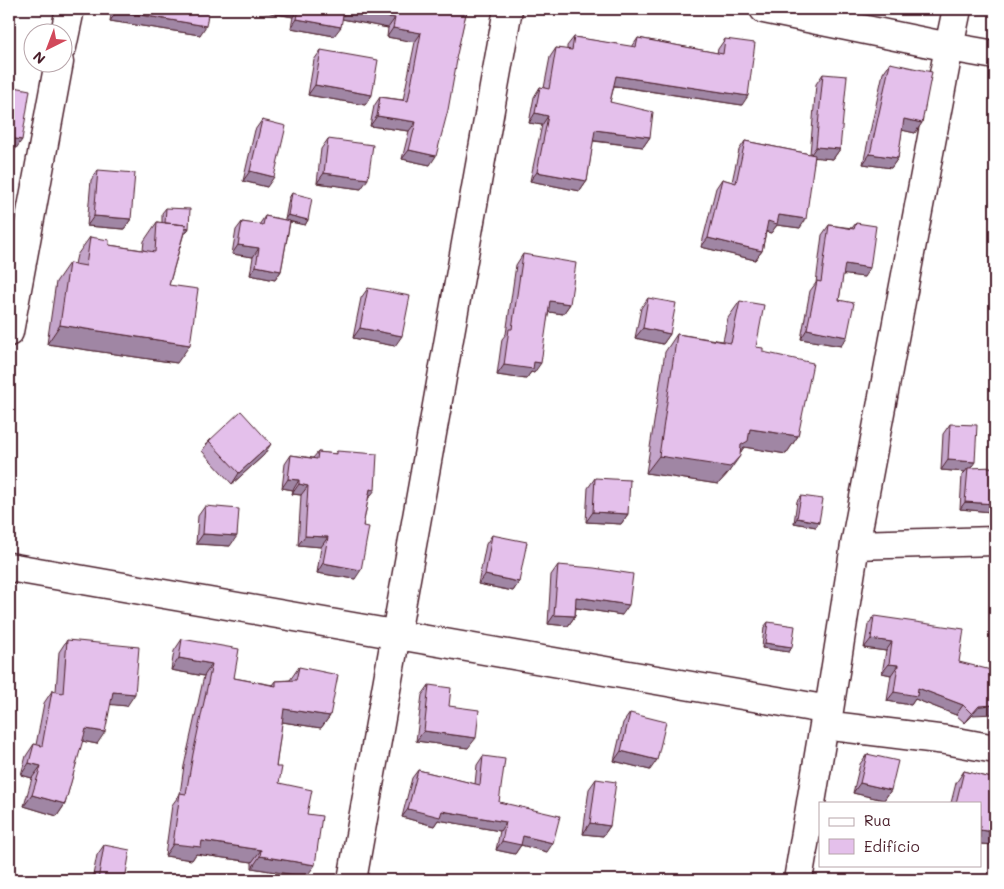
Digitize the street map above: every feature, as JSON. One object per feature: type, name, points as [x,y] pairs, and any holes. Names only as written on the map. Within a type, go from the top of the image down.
[{"type":"street","points":[[67,22],[70,9]]},
{"type":"street","points":[[352,880],[508,9]]},
{"type":"street","points":[[764,9],[995,55]]},
{"type":"street","points":[[798,880],[856,545],[957,9]]},
{"type":"street","points":[[9,332],[58,72]]},
{"type":"street","points":[[856,545],[995,541]]},
{"type":"street","points":[[9,567],[396,634],[995,749]]},
{"type":"building","points":[[9,9],[12,9],[9,30]]},
{"type":"building","points":[[117,9],[209,9],[206,26],[117,11]]},
{"type":"building","points":[[299,9],[344,9],[341,27],[297,19]]},
{"type":"building","points":[[344,9],[467,9],[456,59],[448,110],[436,156],[409,150],[416,122],[377,116],[380,97],[408,101],[421,33],[393,28],[395,18]]},
{"type":"building","points":[[574,37],[636,47],[638,38],[723,54],[725,39],[755,43],[748,96],[616,76],[610,102],[653,112],[650,137],[595,130],[587,181],[537,172],[548,116],[535,113],[540,87],[549,89],[556,48],[572,50]]},
{"type":"building","points":[[321,50],[378,60],[372,95],[315,85]]},
{"type":"building","points":[[890,63],[932,72],[922,123],[904,119],[898,158],[870,154]]},
{"type":"building","points":[[823,74],[847,76],[840,149],[816,147]]},
{"type":"building","points":[[9,86],[30,90],[22,140],[9,138]]},
{"type":"building","points":[[262,120],[286,126],[274,177],[250,171]]},
{"type":"building","points":[[328,139],[373,145],[368,179],[324,173]]},
{"type":"building","points":[[745,141],[815,155],[806,219],[779,215],[777,224],[768,221],[762,251],[708,238],[722,179],[736,183]]},
{"type":"building","points":[[98,170],[135,173],[131,219],[94,216]]},
{"type":"building","points":[[292,193],[312,198],[308,220],[288,215]]},
{"type":"building","points":[[166,208],[190,209],[189,228],[185,227],[186,225],[165,223]]},
{"type":"building","points":[[265,216],[290,221],[281,271],[256,266],[259,248],[238,245],[242,222],[263,225]]},
{"type":"building","points":[[157,222],[186,225],[169,285],[198,289],[190,345],[60,325],[69,263],[86,266],[90,237],[109,240],[109,245],[155,252]]},
{"type":"building","points":[[856,223],[876,226],[870,268],[845,264],[839,300],[854,303],[847,337],[807,329],[817,281],[821,282],[829,225],[854,229]]},
{"type":"building","points":[[523,254],[576,263],[570,304],[550,301],[541,363],[534,362],[533,369],[504,365],[509,329],[512,329]]},
{"type":"building","points":[[368,288],[410,296],[402,336],[360,328]]},
{"type":"building","points":[[648,298],[676,303],[670,334],[643,328]]},
{"type":"building","points":[[740,301],[764,305],[756,347],[763,348],[763,352],[813,363],[798,436],[750,429],[748,441],[741,445],[740,456],[730,467],[659,456],[677,334],[731,343]]},
{"type":"building","points":[[241,411],[271,444],[239,473],[209,441]]},
{"type":"building","points":[[950,424],[977,425],[975,462],[948,460]]},
{"type":"building","points":[[337,451],[377,454],[375,490],[370,489],[363,526],[369,527],[361,570],[323,563],[328,537],[305,536],[308,486],[299,484],[299,480],[288,479],[291,455],[317,459],[318,452],[337,454]]},
{"type":"building","points":[[995,467],[995,504],[965,502],[968,468]]},
{"type":"building","points":[[595,478],[630,480],[628,514],[593,512]]},
{"type":"building","points":[[801,496],[823,499],[819,522],[797,518]]},
{"type":"building","points":[[205,506],[239,509],[237,536],[203,534]]},
{"type":"building","points":[[492,535],[527,542],[519,582],[485,575]]},
{"type":"building","points":[[558,565],[633,574],[629,605],[576,597],[575,616],[554,615]]},
{"type":"building","points":[[874,616],[964,629],[959,662],[995,671],[995,705],[979,706],[972,714],[963,705],[918,688],[917,696],[894,692],[898,665],[889,664],[892,642],[871,639]]},
{"type":"building","points":[[768,622],[795,626],[792,647],[765,643]]},
{"type":"building","points":[[182,639],[239,649],[234,678],[276,686],[276,681],[296,680],[299,667],[338,675],[330,716],[284,709],[276,767],[282,767],[279,783],[312,790],[307,814],[322,816],[315,865],[260,856],[261,850],[202,841],[201,847],[173,844],[180,793],[186,794],[212,664],[179,658]]},
{"type":"building","points":[[67,640],[139,647],[135,694],[113,692],[105,732],[86,729],[65,804],[32,795],[41,766],[29,763],[34,744],[42,746],[52,691],[63,693]]},
{"type":"building","points":[[429,685],[451,688],[449,706],[479,710],[476,738],[424,731]]},
{"type":"building","points":[[630,713],[666,722],[657,760],[621,751]]},
{"type":"building","points":[[867,754],[898,761],[891,790],[860,783]]},
{"type":"building","points":[[483,756],[505,759],[499,802],[560,816],[553,843],[523,836],[521,845],[502,841],[506,822],[442,811],[440,817],[408,809],[418,770],[480,785]]},
{"type":"building","points":[[964,771],[995,779],[995,832],[982,830],[982,802],[956,802]]},
{"type":"building","points":[[596,779],[616,782],[610,826],[590,823]]},
{"type":"building","points":[[104,845],[130,850],[125,880],[98,880]]},
{"type":"building","points":[[409,875],[445,879],[409,880]]}]
